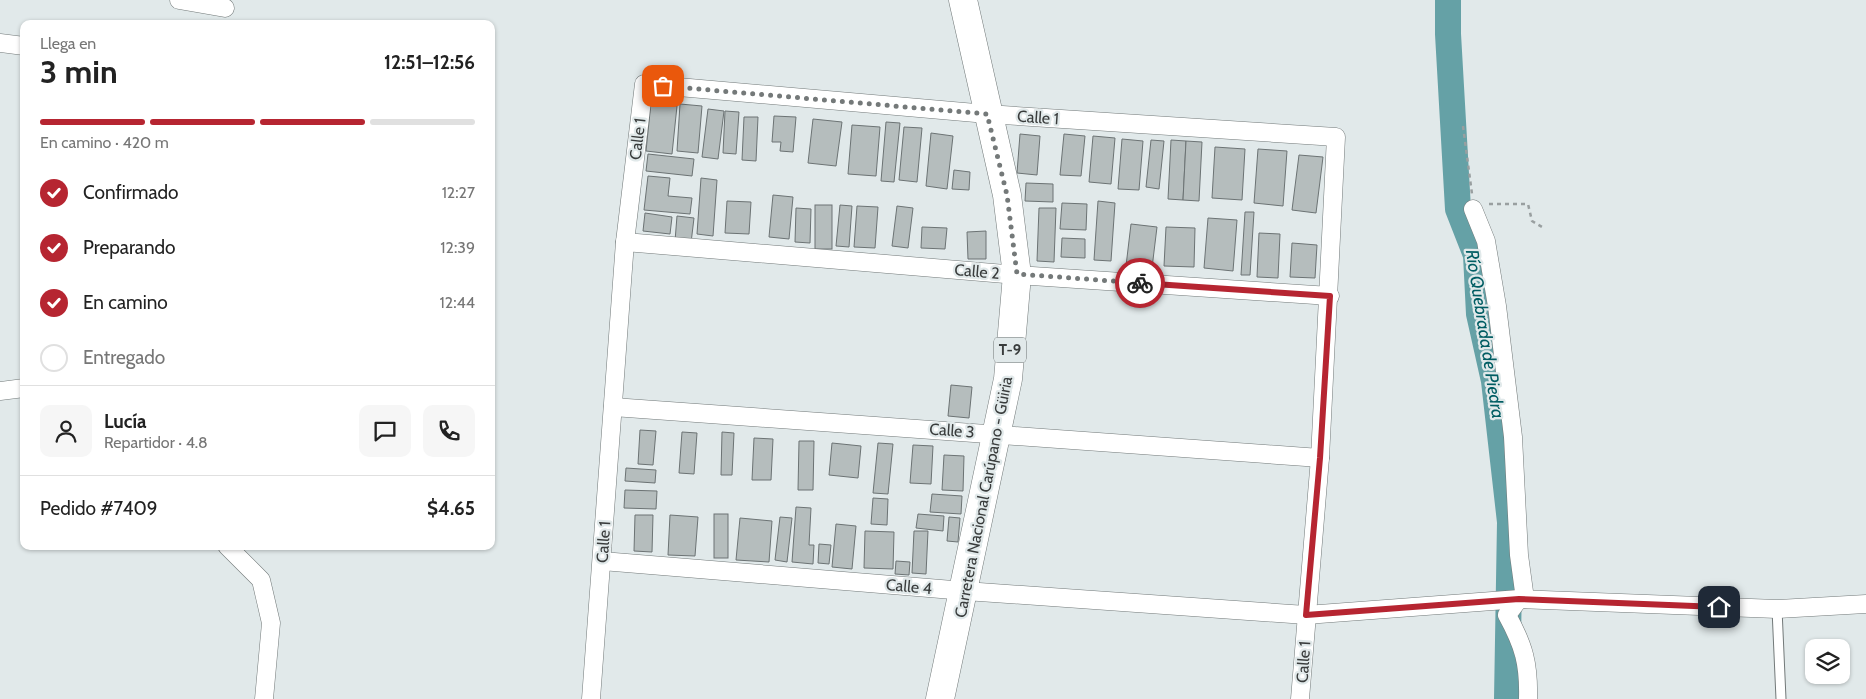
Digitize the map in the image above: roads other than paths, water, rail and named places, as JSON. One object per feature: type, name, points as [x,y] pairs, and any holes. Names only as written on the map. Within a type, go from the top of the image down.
[{"type":"highway","name":"Carretera Nacional Carúpano - Güiria","points":[[940,699],[965,591],[1008,379],[1017,274],[1007,195],[962,0]]},
{"type":"street","points":[[179,0],[225,11]]},
{"type":"street","points":[[0,43],[20,46]]},
{"type":"street","name":"Calle 1","points":[[591,699],[625,242],[644,84],[987,114],[1336,137],[1330,296],[1320,458],[1300,699]]},
{"type":"street","points":[[1474,209],[1486,241],[1497,306],[1513,437],[1522,599],[1508,615],[1522,642],[1529,669],[1528,699]]},
{"type":"street","name":"Calle 2","points":[[625,242],[1017,274],[1330,296]]},
{"type":"street","points":[[0,391],[20,388]]},
{"type":"street","name":"Calle 3","points":[[613,407],[996,433],[1320,458]]},
{"type":"street","points":[[231,550],[261,580],[271,623],[264,699]]},
{"type":"street","name":"Calle 4","points":[[602,561],[965,591],[1306,615],[1522,599],[1777,609],[1866,604]]},
{"type":"lane","points":[[1777,609],[1781,699]]},
{"type":"waterway","name":"Río Quebrada de Piedra","points":[[1448,0],[1448,34],[1458,209],[1476,255],[1479,314],[1494,381],[1510,522],[1507,699]]}]
